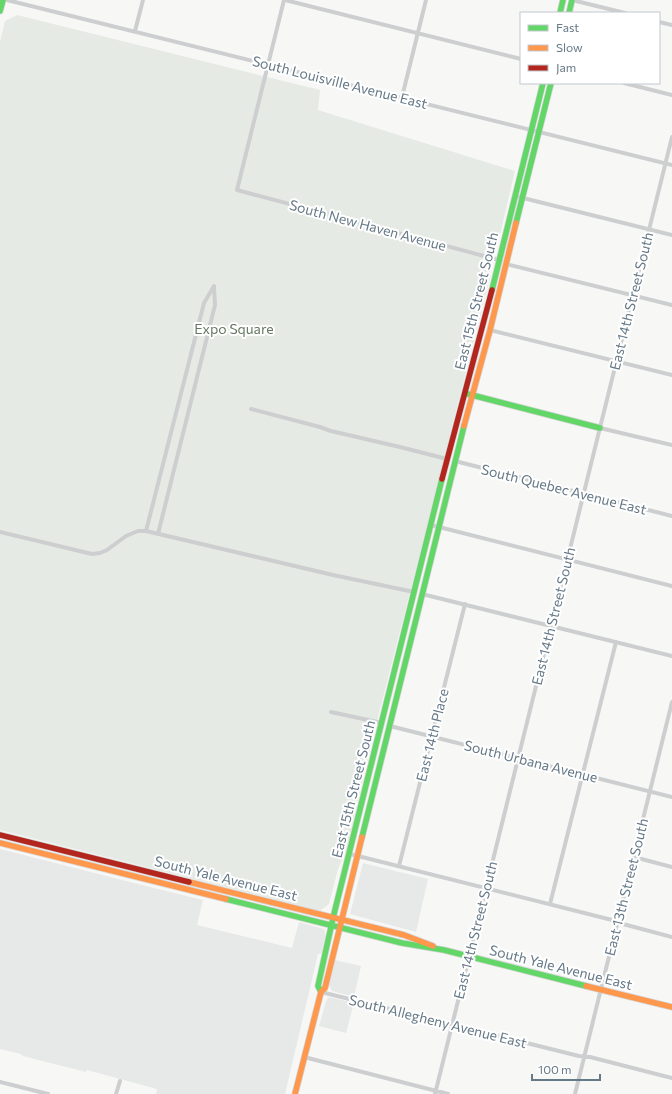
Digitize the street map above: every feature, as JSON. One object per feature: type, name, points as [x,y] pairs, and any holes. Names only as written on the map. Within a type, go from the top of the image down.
[{"type":"main road","points":[[0,11],[3,0]]},
{"type":"main road","points":[[560,12],[563,0]]},
{"type":"main road","points":[[569,12],[572,0]]},
{"type":"main road","name":"East 15th Street South","points":[[321,992],[318,986],[332,926],[447,459],[482,328],[543,84]]},
{"type":"main road","name":"East 15th Street South","points":[[295,1094],[321,992],[325,988],[422,594],[472,395],[490,330],[551,84]]},
{"type":"main road","points":[[499,260],[506,264]]},
{"type":"main road","points":[[482,328],[490,330]]},
{"type":"main road","points":[[464,393],[600,428]]},
{"type":"main road","points":[[447,459],[455,462]]},
{"type":"main road","points":[[414,592],[422,594]]},
{"type":"main road","points":[[382,723],[390,726]]},
{"type":"main road","name":"South Yale Avenue East","points":[[0,834],[404,935],[444,950]]},
{"type":"main road","points":[[27,850],[29,842]]},
{"type":"main road","name":"South Yale Avenue East","points":[[0,843],[339,928],[402,943],[444,950],[672,1007]]},
{"type":"main road","points":[[72,861],[74,853]]},
{"type":"main road","points":[[130,876],[132,867]]},
{"type":"main road","points":[[230,901],[232,892]]},
{"type":"main road","points":[[402,943],[404,935]]},
{"type":"street","name":"South Louisville Avenue East","points":[[7,0],[672,165]]},
{"type":"street","points":[[135,31],[143,0]]},
{"type":"street","points":[[268,65],[285,0],[520,59]]},
{"type":"street","points":[[402,97],[426,0]]},
{"type":"street","points":[[572,0],[620,12]]},
{"type":"street","points":[[660,22],[672,25]]},
{"type":"street","name":"South New Haven Avenue","points":[[268,65],[237,190],[499,260]]},
{"type":"street","points":[[628,84],[672,95]]},
{"type":"street","name":"East 14th Street South","points":[[435,1092],[672,137]]},
{"type":"street","points":[[515,196],[672,235]]},
{"type":"street","points":[[506,264],[672,305]]},
{"type":"street","points":[[146,531],[204,303],[214,286],[215,305],[158,534]]},
{"type":"street","points":[[490,330],[672,375]]},
{"type":"street","points":[[251,409],[331,431],[447,459]]},
{"type":"street","points":[[600,428],[672,445]]},
{"type":"street","name":"South Quebec Avenue East","points":[[455,462],[672,516]]},
{"type":"street","points":[[431,525],[672,586]]},
{"type":"street","points":[[0,532],[92,554],[107,550],[126,536],[138,531],[146,531],[414,592]]},
{"type":"street","points":[[422,594],[672,656]]},
{"type":"street","name":"East 14th Place","points":[[399,866],[465,604]]},
{"type":"street","points":[[550,904],[616,642]]},
{"type":"street","name":"East 13th Street South","points":[[575,1094],[650,791],[669,726],[672,702]]},
{"type":"street","points":[[331,712],[382,723]]},
{"type":"street","name":"South Urbana Avenue","points":[[390,726],[672,796]]},
{"type":"street","points":[[350,854],[550,904],[672,937]]},
{"type":"street","points":[[634,857],[672,867]]},
{"type":"street","name":"South Allegheny Avenue East","points":[[321,992],[672,1078]]},
{"type":"street","points":[[304,1057],[435,1092],[448,1094]]},
{"type":"street","points":[[116,1094],[120,1081]]},
{"type":"street","points":[[0,1082],[48,1094]]},
{"type":"shaded area","points":[[0,849],[203,900],[197,925],[292,948],[299,922],[324,929],[325,937],[321,954],[318,954],[285,1094],[156,1094],[157,1089],[0,1049]]},
{"type":"shaded area","points":[[363,863],[428,879],[416,932],[350,914]]},
{"type":"shaded area","points":[[335,960],[361,966],[354,997],[332,991],[329,985]]},
{"type":"shaded area","points":[[329,997],[354,1003],[346,1033],[319,1026],[326,1001]]},
{"type":"green space","name":"Expo Square","points":[[17,15],[320,90],[318,110],[515,171],[498,243],[487,250],[484,263],[491,274],[375,729],[346,851],[338,869],[329,904],[320,911],[0,830],[0,42],[5,21]]},
{"type":"traffic: fast","points":[[0,11],[3,0]]},
{"type":"traffic: fast","points":[[560,12],[563,0]]},
{"type":"traffic: fast","points":[[569,12],[572,0]]},
{"type":"traffic: fast","points":[[492,290],[543,84]]},
{"type":"traffic: fast","points":[[516,223],[551,84]]},
{"type":"traffic: fast","points":[[468,394],[600,428]]},
{"type":"traffic: fast","points":[[362,837],[464,426]]},
{"type":"traffic: fast","points":[[321,992],[318,986],[333,918],[442,479]]},
{"type":"traffic: fast","points":[[226,899],[402,943],[444,950],[586,986]]},
{"type":"traffic: slow","points":[[464,426],[490,330],[516,223]]},
{"type":"traffic: slow","points":[[295,1094],[321,992],[325,988],[362,837]]},
{"type":"traffic: slow","points":[[0,843],[226,899]]},
{"type":"traffic: slow","points":[[189,882],[404,935],[433,946]]},
{"type":"traffic: slow","points":[[586,986],[672,1007]]},
{"type":"traffic: jam","points":[[442,479],[492,290]]},
{"type":"traffic: jam","points":[[0,835],[189,882]]}]
